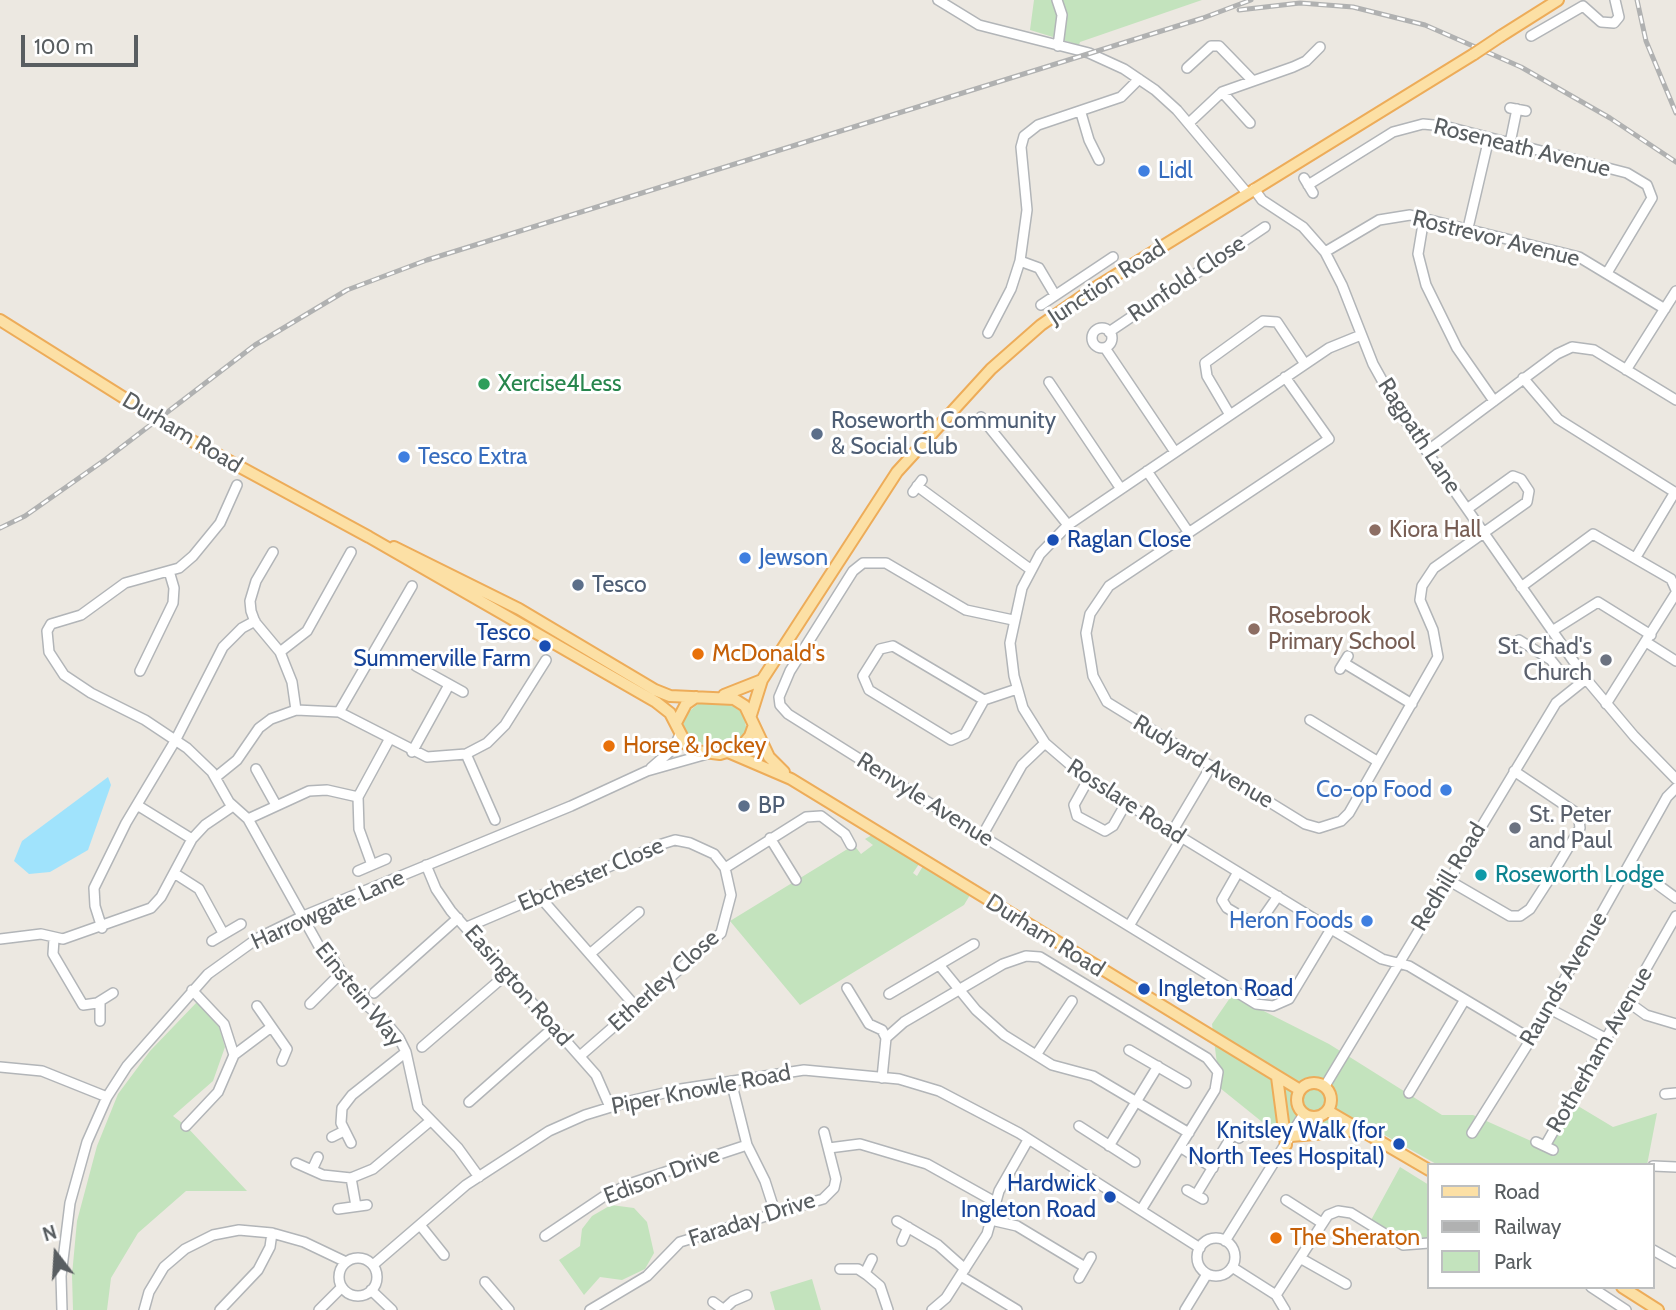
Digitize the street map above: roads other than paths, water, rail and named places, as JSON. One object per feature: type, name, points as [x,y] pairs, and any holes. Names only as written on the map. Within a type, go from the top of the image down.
[{"type":"main road","name":"Junction Road","points":[[752,720],[762,680],[898,472],[991,369],[1041,325],[1090,291],[1558,0]]},
{"type":"main road","name":"Durham Road","points":[[0,320],[183,436],[369,537],[656,702],[670,713],[678,729],[696,751],[709,754],[728,752],[791,779],[1300,1090]]},
{"type":"main road","name":"Durham Road","points":[[369,537],[425,560],[519,609],[655,690],[670,696],[721,696]]},
{"type":"main road","points":[[721,696],[737,693],[762,680]]},
{"type":"main road","points":[[721,696],[745,706],[752,720],[745,742],[728,752]]},
{"type":"main road","points":[[678,729],[686,705],[696,697]]},
{"type":"main road","name":"Durham Road","points":[[752,720],[769,757],[791,779]]},
{"type":"main road","points":[[1277,1077],[1289,1140],[1363,1130]]},
{"type":"main road","points":[[1310,1083],[1325,1086],[1332,1100],[1328,1111],[1315,1117],[1304,1114],[1298,1105],[1300,1090],[1310,1083]]},
{"type":"main road","points":[[1328,1111],[1428,1169]]},
{"type":"main road","points":[[1625,1289],[1658,1310]]},
{"type":"street","name":"Ragpath Lane","points":[[939,0],[979,25],[1089,53],[1139,79],[1155,90],[1189,123],[1251,191],[1303,227],[1325,252],[1393,400],[1427,451],[1586,679],[1676,779]]},
{"type":"street","points":[[1057,0],[1062,15],[1058,46]]},
{"type":"street","points":[[1531,36],[1583,6],[1601,22],[1614,23],[1619,17],[1615,0]]},
{"type":"street","points":[[1187,68],[1211,46],[1219,46],[1252,80]]},
{"type":"street","points":[[1189,123],[1222,92],[1293,67],[1316,51],[1321,63]]},
{"type":"street","points":[[988,333],[1011,289],[1020,261],[1027,210],[1021,147],[1024,136],[1038,125],[1081,113],[1121,97],[1139,79]]},
{"type":"street","points":[[1222,92],[1250,123]]},
{"type":"street","points":[[1510,143],[1518,109]]},
{"type":"street","points":[[1081,113],[1089,140],[1099,160]]},
{"type":"street","name":"Roseneath Avenue","points":[[1309,185],[1393,132],[1408,126],[1435,125],[1627,173],[1650,188],[1651,203],[1607,273]]},
{"type":"street","points":[[1468,228],[1489,138]]},
{"type":"street","name":"Rostrevor Avenue","points":[[1325,252],[1379,219],[1400,215],[1424,218],[1579,257],[1665,309]]},
{"type":"street","points":[[1424,218],[1419,254],[1426,285],[1457,348],[1494,401]]},
{"type":"street","name":"Runfold Close","points":[[1110,332],[1265,227]]},
{"type":"street","points":[[1041,305],[1113,257]]},
{"type":"street","points":[[1020,261],[1039,268],[1055,295]]},
{"type":"street","points":[[1626,370],[1676,291]]},
{"type":"street","points":[[1230,415],[1207,376],[1205,363],[1264,321],[1277,322],[1305,364]]},
{"type":"street","name":"Runfold Close","points":[[1101,329],[1110,332],[1111,341],[1105,348],[1096,346],[1093,334],[1101,329]]},
{"type":"street","name":"Rosslare Road","points":[[1361,335],[1329,348],[1068,525],[1030,569],[1013,620],[1011,659],[1017,689],[1023,708],[1045,743],[1062,761],[1088,780],[1382,959],[1409,967],[1531,1039]]},
{"type":"street","points":[[1427,451],[1523,378],[1557,354],[1572,347],[1594,350],[1676,400]]},
{"type":"street","points":[[1105,348],[1175,452]]},
{"type":"street","name":"Rudyard Avenue","points":[[1285,377],[1329,439],[1108,586],[1090,614],[1086,633],[1093,676],[1107,702],[1210,768],[1305,824],[1320,828],[1332,825],[1349,813],[1438,657],[1433,630],[1420,600],[1422,586],[1434,568],[1485,535],[1527,502],[1529,491],[1521,479],[1513,476],[1467,509]]},
{"type":"street","points":[[1523,378],[1558,419],[1676,492],[1636,557]]},
{"type":"street","points":[[1049,382],[1121,489]]},
{"type":"street","points":[[981,417],[1068,525]]},
{"type":"street","points":[[1147,471],[1189,533]]},
{"type":"street","points":[[237,485],[219,523],[199,551],[179,568],[125,583],[114,588],[92,609],[51,624],[47,631],[49,652],[64,675],[174,740],[201,761],[216,777],[233,806],[248,819],[276,805],[319,790],[358,797]]},
{"type":"street","points":[[917,486],[1030,569]]},
{"type":"street","points":[[1521,587],[1593,534],[1671,579],[1676,591],[1606,704]]},
{"type":"street","points":[[273,552],[250,601],[255,621],[280,652],[292,682],[296,710]]},
{"type":"street","points":[[280,652],[307,631],[351,552]]},
{"type":"street","name":"Renvyle Avenue","points":[[1013,620],[966,610],[886,563],[863,563],[853,571],[797,660],[779,697],[780,705],[788,714],[982,836],[1256,1004],[1266,1006],[1289,999],[1331,929]]},
{"type":"street","points":[[140,671],[173,603],[174,588],[169,571]]},
{"type":"street","points":[[339,712],[412,586]]},
{"type":"street","points":[[1552,631],[1598,602],[1676,661]]},
{"type":"street","points":[[102,928],[95,906],[94,888],[126,822],[174,740],[223,647],[242,628],[255,621]]},
{"type":"street","points":[[1519,640],[1553,662],[1559,670]]},
{"type":"street","points":[[984,700],[892,646],[880,649],[863,676],[869,690],[951,740],[965,734],[984,700],[1017,689]]},
{"type":"street","points":[[1553,662],[1567,653]]},
{"type":"street","points":[[216,777],[237,760],[259,728],[271,719],[296,710],[339,712],[412,752],[435,758],[466,754],[487,743],[505,725],[546,660]]},
{"type":"street","points":[[1344,663],[1412,704]]},
{"type":"street","points":[[416,666],[463,692]]},
{"type":"street","name":"Redhill Road","points":[[1325,1086],[1556,703],[1586,679]]},
{"type":"street","points":[[412,752],[449,685]]},
{"type":"street","points":[[1310,720],[1377,761]]},
{"type":"street","name":"Harrowgate Lane","points":[[647,771],[674,748],[678,729]]},
{"type":"street","points":[[372,865],[359,828],[358,797],[388,740]]},
{"type":"street","points":[[982,836],[1022,765],[1045,743]]},
{"type":"street","points":[[466,754],[495,820]]},
{"type":"street","name":"Harrowgate Lane","points":[[62,1310],[61,1276],[70,1203],[87,1142],[107,1097],[127,1066],[192,990],[227,958],[301,917],[647,771],[709,754]]},
{"type":"street","points":[[1172,832],[1210,768]]},
{"type":"street","points":[[256,769],[276,805]]},
{"type":"street","points":[[1448,880],[1510,916],[1520,916],[1530,909],[1552,875],[1580,828],[1579,820],[1575,812],[1514,771]]},
{"type":"street","points":[[1088,780],[1074,805],[1077,816],[1105,831],[1113,826],[1125,804]]},
{"type":"street","name":"Raunds Avenue","points":[[1472,1133],[1531,1039],[1667,797],[1676,788]]},
{"type":"street","points":[[136,805],[192,839]]},
{"type":"street","points":[[0,939],[41,934],[63,939],[102,928],[151,908],[161,897],[192,839],[205,825],[233,806]]},
{"type":"street","points":[[724,868],[806,817],[821,816],[845,834],[851,845]]},
{"type":"street","name":"Einstein Way","points":[[248,819],[320,948],[342,972],[359,999],[383,1019],[399,1038],[406,1052],[412,1090],[418,1107],[429,1122],[458,1148],[479,1177]]},
{"type":"street","points":[[770,838],[796,880]]},
{"type":"street","points":[[1129,926],[1182,838]]},
{"type":"street","name":"Ebchester Close","points":[[467,927],[675,840],[690,843],[714,854],[724,868]]},
{"type":"street","points":[[358,871],[386,859]]},
{"type":"street","name":"Easington Road","points":[[426,865],[436,890],[458,918],[596,1075],[610,1107]]},
{"type":"street","points":[[1631,865],[1676,898]]},
{"type":"street","name":"Etherley Close","points":[[580,1056],[721,933],[731,895],[724,868]]},
{"type":"street","points":[[1238,872],[1222,900],[1227,908],[1249,921],[1262,919],[1278,896]]},
{"type":"street","points":[[174,873],[199,889],[223,933]]},
{"type":"street","points":[[540,897],[636,1007]]},
{"type":"street","points":[[591,953],[632,914]]},
{"type":"street","name":"Rotherham Avenue","points":[[1545,1146],[1676,916]]},
{"type":"street","points":[[374,993],[458,918]]},
{"type":"street","points":[[212,942],[241,924]]},
{"type":"street","points":[[54,939],[53,954],[78,1000],[90,1006],[113,993]]},
{"type":"street","points":[[889,994],[940,967],[974,944]]},
{"type":"street","points":[[886,1038],[905,1022],[1003,964],[1026,956],[1040,957],[1207,1058],[1215,1064],[1218,1082],[1141,1210]]},
{"type":"street","points":[[940,967],[988,1023],[1036,1055],[1061,1068],[1093,1076],[1189,1133]]},
{"type":"street","points":[[310,1003],[342,972]]},
{"type":"street","points":[[422,1047],[508,973]]},
{"type":"street","points":[[847,988],[869,1024],[882,1030],[886,1038],[882,1078]]},
{"type":"street","points":[[192,990],[224,1024],[234,1055]]},
{"type":"street","points":[[1036,1055],[1072,1001]]},
{"type":"street","points":[[1409,1093],[1464,1001]]},
{"type":"street","points":[[100,1002],[100,1021]]},
{"type":"street","points":[[1628,1002],[1646,1015],[1676,1024]]},
{"type":"street","points":[[257,1006],[287,1049]]},
{"type":"street","points":[[1548,1007],[1605,1038]]},
{"type":"street","points":[[469,1102],[554,1027]]},
{"type":"street","points":[[186,1126],[218,1092],[234,1055],[270,1028]]},
{"type":"street","points":[[287,1049],[299,1047]]},
{"type":"street","points":[[282,1061],[287,1049]]},
{"type":"street","points":[[1129,1050],[1186,1083]]},
{"type":"street","points":[[351,1143],[344,1131],[340,1114],[347,1101],[406,1052]]},
{"type":"street","points":[[1109,1146],[1158,1066]]},
{"type":"street","points":[[0,1067],[42,1072],[107,1097]]},
{"type":"street","name":"Piper Knowle Road","points":[[373,1265],[479,1177],[549,1131],[610,1107],[681,1089],[804,1070],[882,1078],[939,1091],[973,1106],[1200,1248]]},
{"type":"street","points":[[732,1082],[747,1145],[765,1181],[775,1212]]},
{"type":"street","points":[[1665,1094],[1676,1093]]},
{"type":"street","points":[[1225,1241],[1304,1114]]},
{"type":"street","points":[[296,1163],[323,1175],[351,1178],[373,1169],[429,1122]]},
{"type":"street","points":[[1079,1126],[1135,1162]]},
{"type":"street","points":[[332,1137],[344,1131]]},
{"type":"street","name":"Faraday Drive","points":[[590,1310],[641,1280],[680,1242],[823,1199],[834,1188],[836,1179],[824,1132]]},
{"type":"street","points":[[1186,1189],[1200,1197],[1233,1134]]},
{"type":"street","points":[[932,1310],[963,1272],[987,1234],[995,1202],[1028,1140]]},
{"type":"street","points":[[830,1148],[860,1144],[927,1164],[995,1202]]},
{"type":"street","name":"Edison Drive","points":[[545,1236],[603,1196],[666,1169],[747,1145]]},
{"type":"street","points":[[1180,1147],[1213,1168]]},
{"type":"street","points":[[312,1170],[318,1157]]},
{"type":"street","points":[[1655,1166],[1676,1167]]},
{"type":"street","points":[[351,1178],[356,1206]]},
{"type":"street","points":[[1286,1200],[1322,1223]]},
{"type":"street","points":[[338,1209],[367,1205]]},
{"type":"street","points":[[1276,1295],[1322,1223],[1328,1215],[1338,1211],[1351,1213],[1403,1245],[1428,1242]]},
{"type":"street","points":[[991,1220],[1017,1226],[1085,1267]]},
{"type":"street","points":[[897,1221],[938,1245],[963,1272],[1017,1310]]},
{"type":"street","points":[[420,1225],[444,1255]]},
{"type":"street","points":[[902,1241],[908,1227]]},
{"type":"street","points":[[144,1310],[149,1292],[164,1267],[186,1249],[213,1235],[239,1230],[272,1233],[304,1242],[346,1262],[361,1258],[373,1265],[377,1277],[371,1290],[357,1296],[342,1287],[339,1275],[346,1262]]},
{"type":"street","points":[[220,1310],[258,1270],[270,1247],[272,1233]]},
{"type":"street","points":[[1212,1239],[1225,1241],[1234,1251],[1232,1267],[1221,1275],[1207,1273],[1198,1264],[1200,1248],[1212,1239]]},
{"type":"street","points":[[1655,1251],[1676,1263]]},
{"type":"street","points":[[1079,1278],[1091,1257]]},
{"type":"street","points":[[1300,1258],[1346,1284]]},
{"type":"street","points":[[865,1273],[872,1259]]},
{"type":"street","points":[[1232,1267],[1276,1295],[1285,1310]]},
{"type":"street","points":[[840,1269],[849,1268],[865,1273],[880,1286],[888,1310]]},
{"type":"street","points":[[1185,1310],[1207,1273]]},
{"type":"street","points":[[485,1283],[509,1310]]},
{"type":"street","points":[[319,1310],[342,1287]]},
{"type":"street","points":[[1594,1289],[1626,1310]]},
{"type":"street","points":[[371,1290],[392,1310]]},
{"type":"street","points":[[713,1302],[724,1310],[733,1301],[747,1295]]},
{"type":"water","points":[[108,777],[111,785],[88,850],[50,872],[29,874],[14,861],[22,841]]},
{"type":"railway","points":[[0,528],[25,516],[106,459],[255,345],[347,290],[427,260],[1203,18],[1251,0]]},
{"type":"railway","points":[[1637,0],[1646,41],[1676,113]]},
{"type":"railway","points":[[1239,10],[1300,3],[1353,7],[1425,25],[1521,67],[1610,118],[1676,162]]},
{"type":"place","name":"Lidl","points":[[1144,171]]},
{"type":"place","name":"Xercise4Less","points":[[484,384]]},
{"type":"place","name":"Roseworth Community & Social Club","points":[[817,434]]},
{"type":"place","name":"Tesco Extra","points":[[404,457]]},
{"type":"place","name":"Kiora Hall","points":[[1375,530]]},
{"type":"place","name":"Raglan Close","points":[[1053,540]]},
{"type":"place","name":"Jewson","points":[[745,558]]},
{"type":"place","name":"Tesco","points":[[578,585]]},
{"type":"place","name":"Rosebrook Primary School","points":[[1254,629]]},
{"type":"place","name":"Tesco Summerville Farm","points":[[545,646]]},
{"type":"place","name":"McDonald's","points":[[698,654]]},
{"type":"place","name":"St. Chad's Church","points":[[1606,660]]},
{"type":"place","name":"Horse & Jockey","points":[[609,746]]},
{"type":"place","name":"Co-op Food","points":[[1446,790]]},
{"type":"place","name":"BP","points":[[744,806]]},
{"type":"place","name":"St. Peter and Paul","points":[[1515,828]]},
{"type":"place","name":"Roseworth Lodge","points":[[1481,875]]},
{"type":"place","name":"Heron Foods","points":[[1367,921]]},
{"type":"place","name":"Ingleton Road","points":[[1144,989]]},
{"type":"place","name":"Knitsley Walk (for North Tees Hospital)","points":[[1399,1144]]},
{"type":"place","name":"Hardwick Ingleton Road","points":[[1110,1197]]},
{"type":"place","name":"The Sheraton","points":[[1276,1238]]}]
